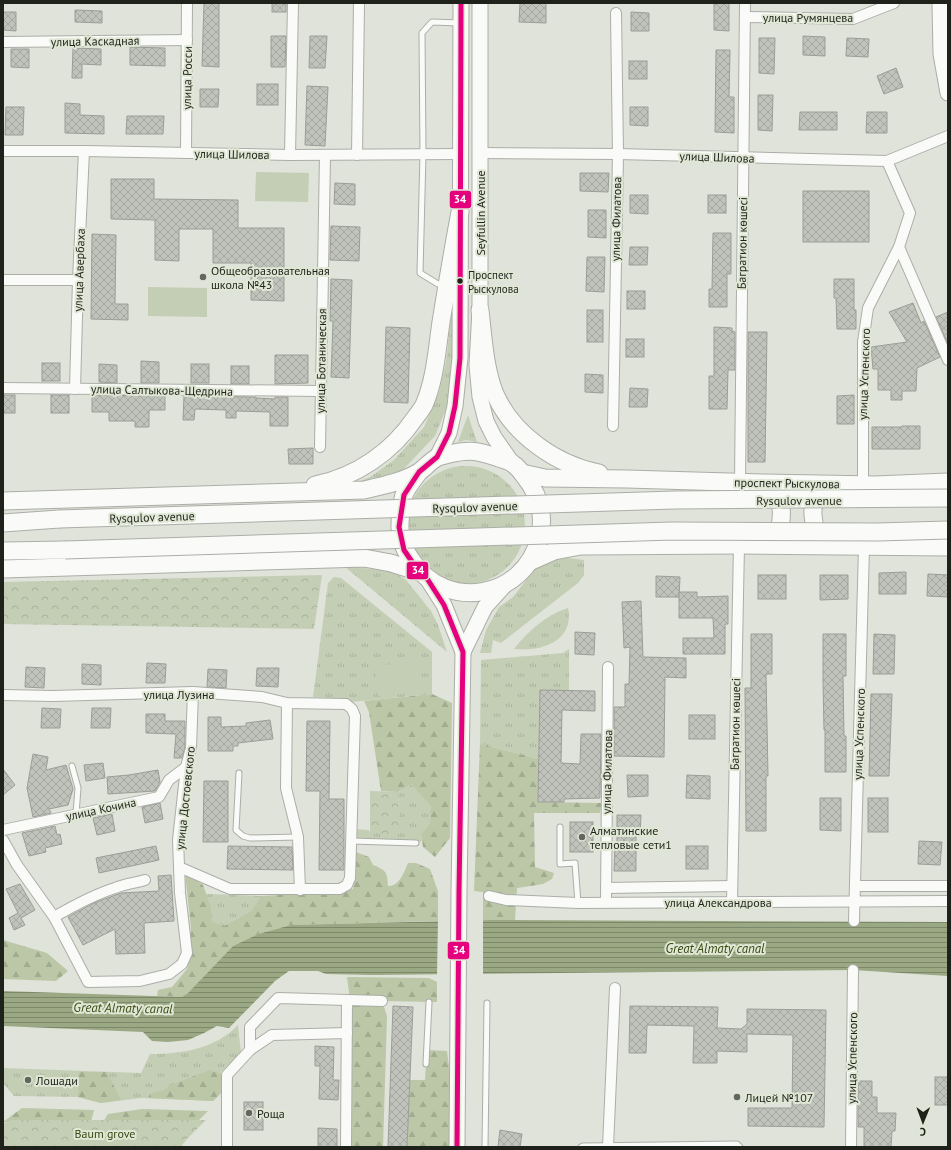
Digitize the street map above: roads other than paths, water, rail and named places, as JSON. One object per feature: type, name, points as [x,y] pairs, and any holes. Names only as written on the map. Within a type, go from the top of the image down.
[{"type":"main road","name":"Seyfullin Avenue","points":[[437,458],[449,433],[456,406],[460,358],[461,3]]},
{"type":"main road","name":"Seyfullin Avenue","points":[[480,3],[480,310],[477,365],[480,397],[486,421],[494,438],[517,468]]},
{"type":"main road","points":[[940,3],[941,54],[948,93]]},
{"type":"main road","points":[[284,492],[329,483],[353,472],[380,456],[406,432],[424,406],[433,374],[446,287],[460,212]]},
{"type":"main road","points":[[480,310],[488,369],[495,394],[518,428],[553,456],[596,473],[627,479]]},
{"type":"main road","points":[[3,501],[364,490],[388,484],[418,472],[437,458],[463,451],[481,452],[517,468],[545,478],[627,479]]},
{"type":"main road","points":[[463,652],[485,607],[504,586],[518,575],[529,562],[537,547],[542,530],[541,510],[534,488],[517,468]]},
{"type":"main road","points":[[418,472],[404,495],[399,527],[404,550],[444,605],[463,652],[457,1147]]},
{"type":"main road","name":"проспект Рыскулова","points":[[627,479],[826,484],[948,482]]},
{"type":"main road","points":[[763,483],[778,497],[781,506],[780,527],[768,546]]},
{"type":"main road","points":[[826,484],[819,491],[814,504],[813,516],[819,537],[828,547]]},
{"type":"main road","name":"Rysqulov avenue","points":[[3,523],[675,500],[948,498]]},
{"type":"main road","points":[[3,551],[672,531],[878,532],[948,530]]},
{"type":"main road","points":[[529,562],[554,551],[581,546],[739,545],[948,547]]},
{"type":"main road","points":[[3,569],[364,558],[391,563],[423,576],[444,588],[466,593],[484,592],[504,586]]},
{"type":"street","name":"улица Росси","points":[[186,153],[187,3]]},
{"type":"street","points":[[290,155],[293,3]]},
{"type":"street","points":[[357,155],[359,3]]},
{"type":"street","name":"Багратион көшесі","points":[[740,482],[745,3]]},
{"type":"street","name":"улица Румянцева","points":[[745,17],[853,19],[894,3]]},
{"type":"street","name":"улица Филатова","points":[[613,426],[618,154],[616,12]]},
{"type":"street","name":"улица Каскадная","points":[[3,42],[187,40]]},
{"type":"street","name":"улица Шилова","points":[[480,153],[618,154],[887,161],[948,136]]},
{"type":"street","name":"улица Шилова","points":[[3,151],[290,155],[461,154]]},
{"type":"street","name":"улица Авербаха","points":[[75,389],[84,151]]},
{"type":"street","name":"улица Ботаническая","points":[[320,447],[325,155]]},
{"type":"street","name":"улица Успенского","points":[[863,484],[864,335],[868,308],[899,247],[910,213],[887,161]]},
{"type":"street","points":[[899,247],[948,360]]},
{"type":"street","points":[[3,280],[78,280]]},
{"type":"street","name":"улица Салтыкова-Щедрина","points":[[3,388],[321,392]]},
{"type":"street","name":"Багратион көшесі","points":[[732,902],[739,545]]},
{"type":"street","name":"улица Успенского","points":[[854,921],[864,546]]},
{"type":"street","name":"улица Филатова","points":[[606,902],[608,667]]},
{"type":"street","name":"улица Лузина","points":[[3,695],[53,696],[193,692],[262,697],[287,703],[346,704],[352,709],[355,716],[352,841]]},
{"type":"street","name":"улица Достоевского","points":[[54,917],[88,982],[140,981],[169,974],[182,964],[187,953],[180,893],[178,840],[186,767],[191,748],[193,692]]},
{"type":"street","points":[[287,703],[286,788],[298,837],[300,890]]},
{"type":"street","name":"улица Кочина","points":[[3,830],[159,797],[169,780],[186,767]]},
{"type":"street","points":[[3,840],[17,865],[54,917],[80,903],[116,887],[145,880]]},
{"type":"street","points":[[179,867],[230,889],[340,889],[347,885],[350,878],[352,841]]},
{"type":"street","points":[[606,888],[732,886]]},
{"type":"street","points":[[855,886],[948,886]]},
{"type":"street","name":"улица Александрова","points":[[489,896],[506,900],[578,903],[948,901]]},
{"type":"street","name":"улица Успенского","points":[[851,1147],[853,970]]},
{"type":"street","points":[[608,1146],[615,988]]},
{"type":"street","points":[[250,1050],[250,1027],[278,998],[382,1001]]},
{"type":"street","points":[[346,1147],[347,1000]]},
{"type":"street","points":[[227,1147],[227,1075],[250,1050],[272,1035],[347,1033]]},
{"type":"lane","points":[[446,287],[420,273],[423,154],[422,33],[432,22],[461,23]]},
{"type":"lane","points":[[72,766],[78,788],[76,814]]},
{"type":"lane","points":[[239,773],[236,830],[243,836],[250,838],[298,837]]},
{"type":"lane","points":[[560,827],[560,864],[575,863],[578,903]]},
{"type":"lane","points":[[352,841],[416,843]]},
{"type":"lane","points":[[426,1064],[429,1002]]},
{"type":"lane","points":[[485,1147],[487,1003]]},
{"type":"lane","points":[[581,1147],[738,1144],[740,1147]]},
{"type":"water","name":"Great Almaty canal","points":[[491,920],[948,922],[948,976],[853,970],[373,975],[326,974],[318,971],[289,971],[275,981],[229,1028],[217,1026],[188,1040],[168,1042],[152,1041],[143,1032],[3,1026],[4,991],[182,997],[188,993],[233,946],[258,934],[291,925]]},
{"type":"place","name":"Общеобразовательная школа №43","points":[[203,277]]},
{"type":"place","name":"Проспект Рыскулова","points":[[460,281]]},
{"type":"place","name":"Алматинские тепловые сети1","points":[[582,837]]},
{"type":"place","name":"Лошади","points":[[28,1080]]},
{"type":"place","name":"Лицей №107","points":[[737,1097]]},
{"type":"place","name":"Роща","points":[[249,1113]]},
{"type":"park label","name":"Baum grove","points":[[105,1133]]}]
